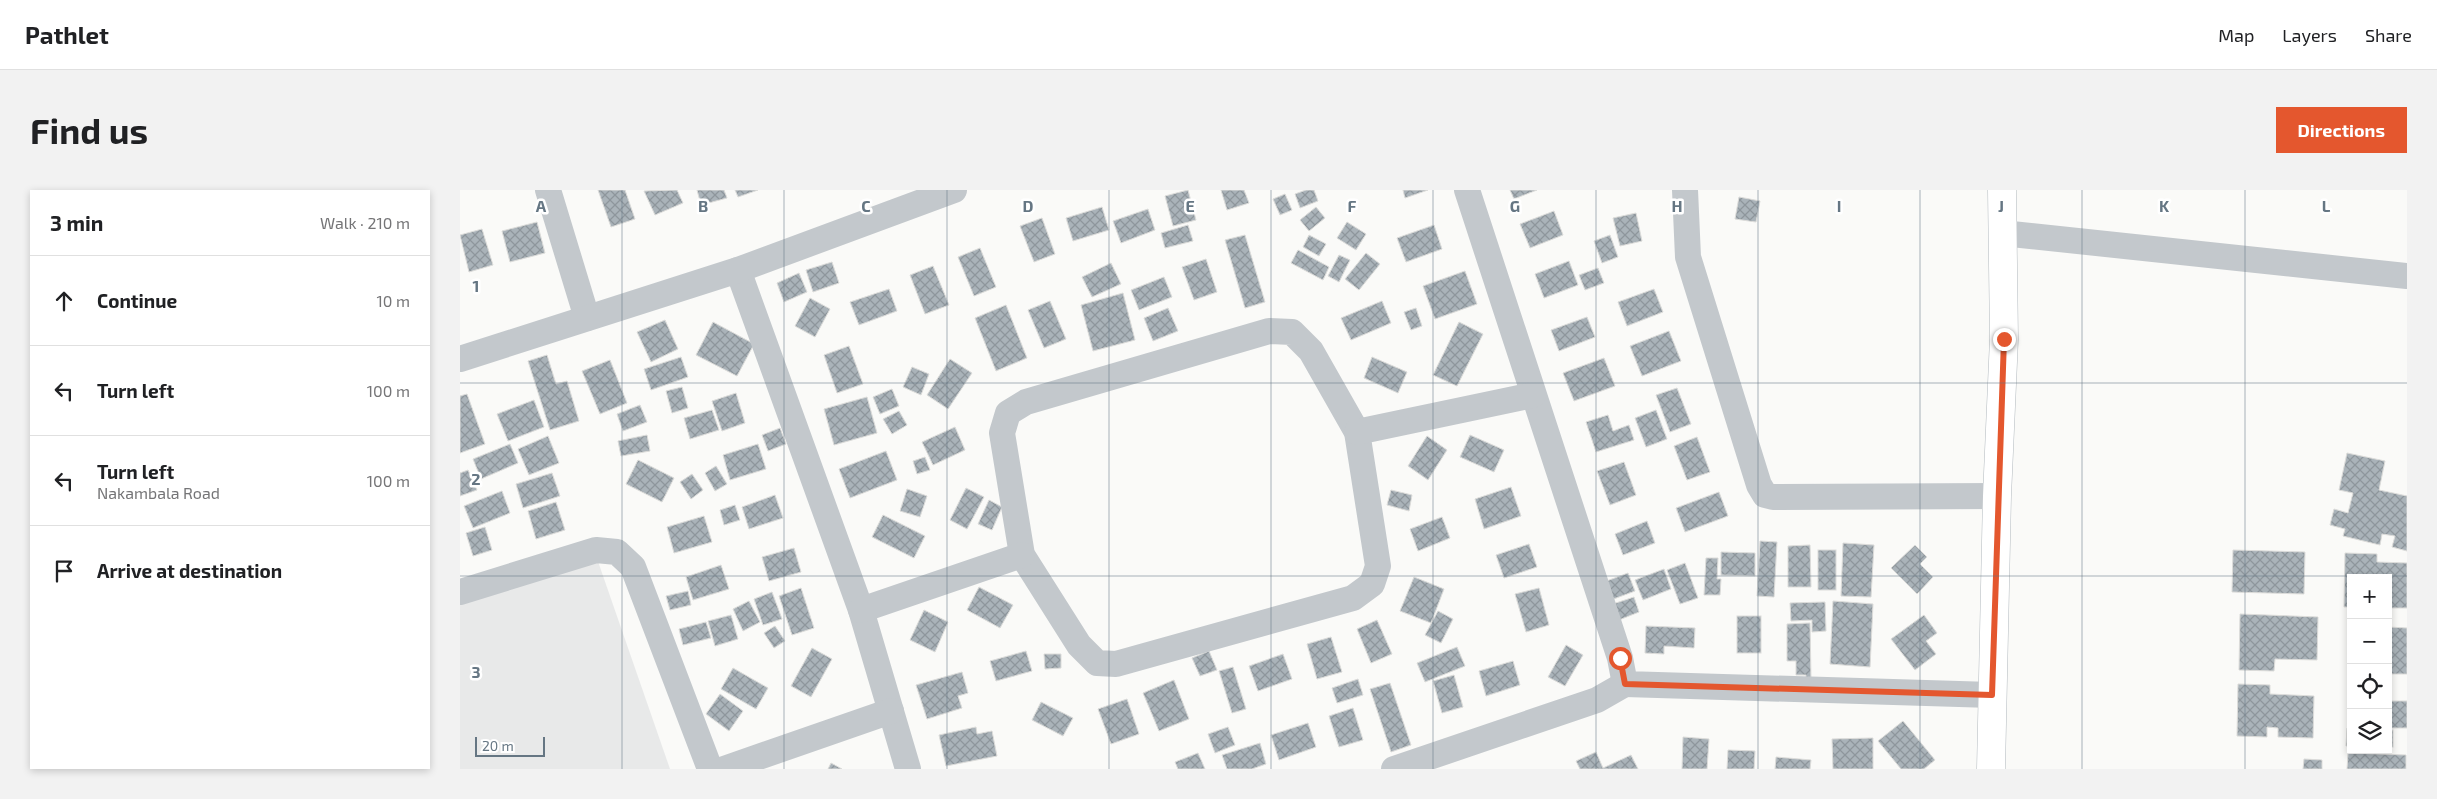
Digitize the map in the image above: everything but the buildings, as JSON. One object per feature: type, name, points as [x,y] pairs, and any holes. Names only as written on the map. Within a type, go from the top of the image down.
[{"type":"main road","points":[[1991,769],[1997,496],[2004,339],[2002,190]]},
{"type":"street","points":[[548,190],[587,318]]},
{"type":"street","points":[[460,359],[738,270],[954,190]]},
{"type":"street","points":[[1467,190],[1620,658],[1625,684]]},
{"type":"street","points":[[1686,190],[1688,257],[1759,485],[1765,495],[1773,497],[1997,496]]},
{"type":"street","points":[[2002,233],[2407,276]]},
{"type":"street","points":[[738,270],[861,610],[908,769]]},
{"type":"street","points":[[1269,331],[1292,332],[1311,351],[1357,432],[1378,566],[1372,584],[1353,598],[1116,664],[1097,663],[1078,645],[1022,555],[1002,433],[1008,413],[1026,402],[1269,331]]},
{"type":"street","points":[[1357,432],[1533,395]]},
{"type":"street","points":[[460,592],[596,550],[617,552],[632,567],[710,769]]},
{"type":"street","points":[[861,610],[1022,555]]},
{"type":"street","points":[[1394,769],[1442,762],[1597,700],[1625,684],[1992,695]]},
{"type":"street","points":[[724,769],[891,711]]},
{"type":"shaded area","points":[[593,547],[670,769],[460,769],[460,592]]},
{"type":"route","points":[[1620,658],[1625,684],[1992,695],[1997,496],[2004,339]]}]
